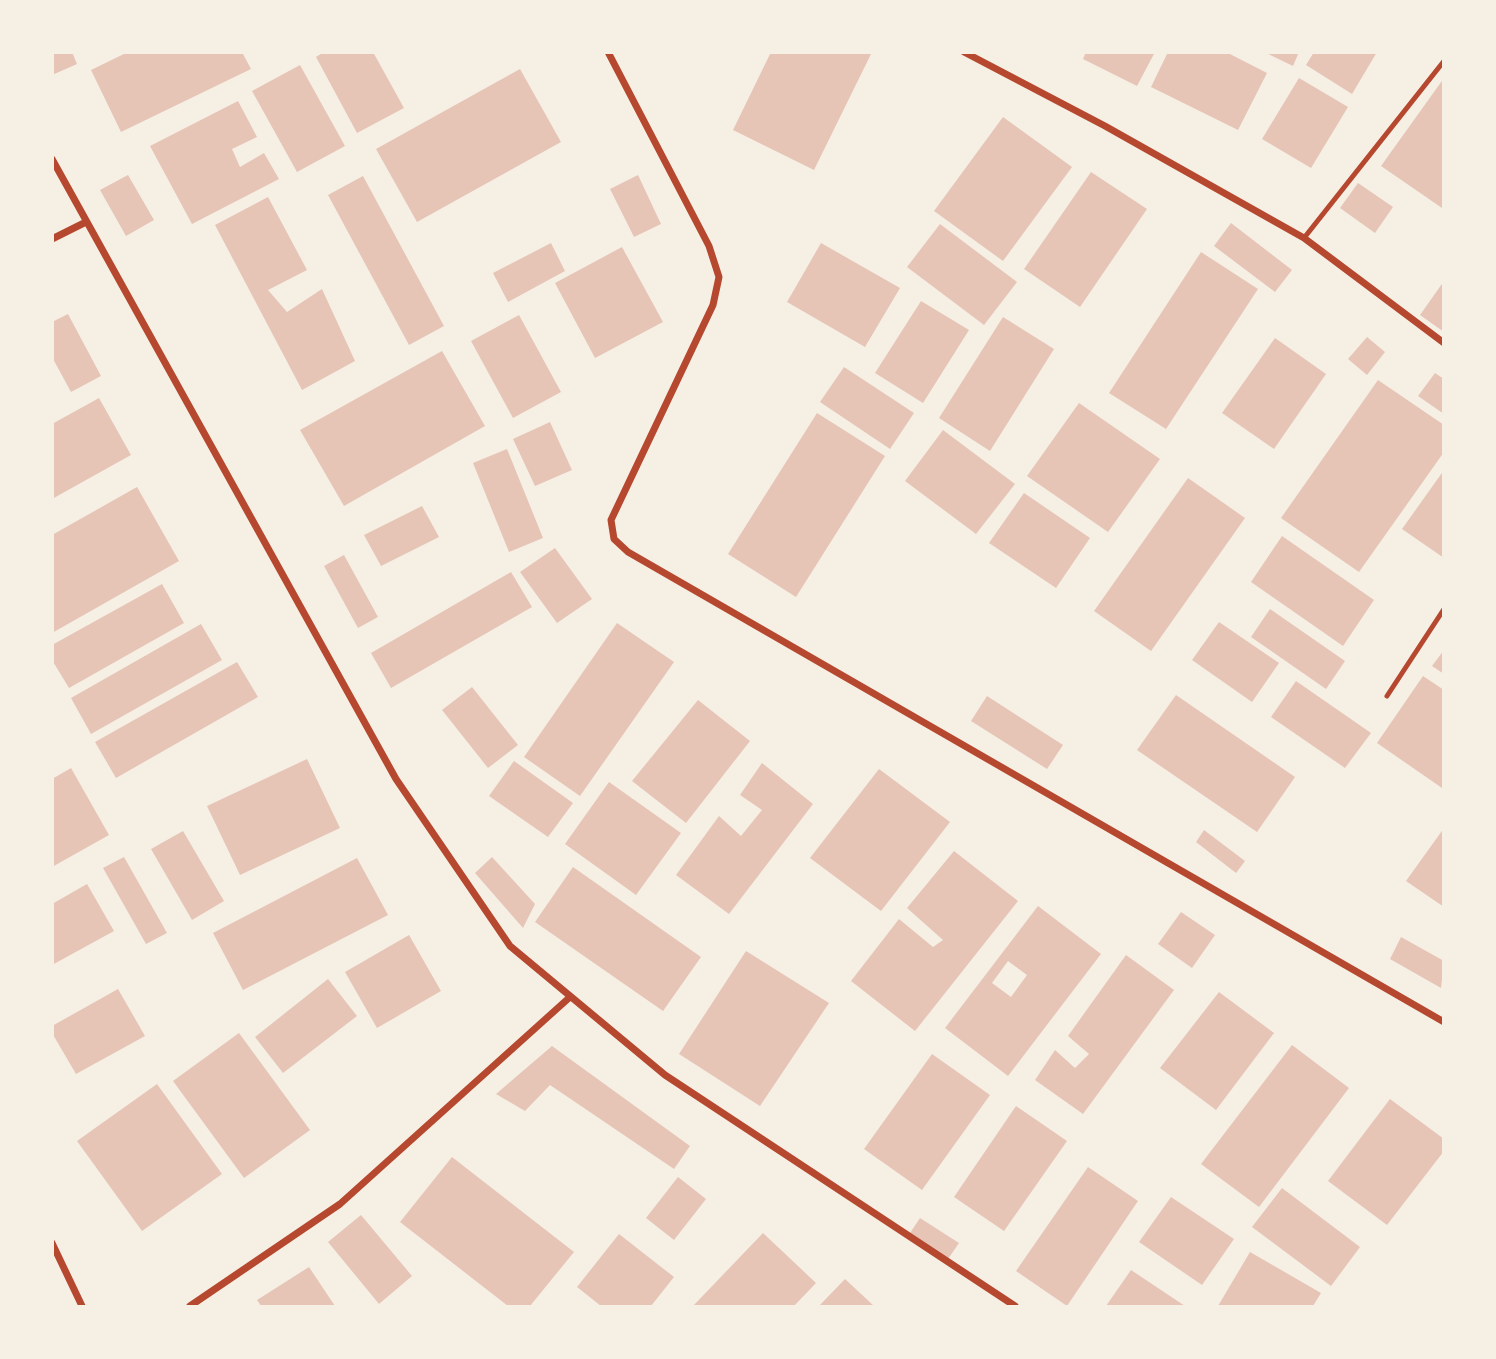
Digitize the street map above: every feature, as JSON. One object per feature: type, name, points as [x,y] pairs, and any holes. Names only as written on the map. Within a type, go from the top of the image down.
[{"type":"street","points":[[608,52],[709,246],[719,277],[713,305],[611,520],[614,539],[640,559],[1444,1022]]},
{"type":"street","points":[[964,52],[1105,126],[1304,238],[1444,343]]},
{"type":"street","points":[[52,159],[396,779],[510,946],[665,1075],[1015,1307]]},
{"type":"street","points":[[52,239],[86,222]]},
{"type":"street","points":[[190,1307],[340,1204],[570,997]]},
{"type":"street","points":[[52,1243],[82,1307]]},
{"type":"lane","points":[[1304,238],[1444,61]]},
{"type":"lane","points":[[1387,696],[1444,609]]},
{"type":"building","points":[[52,52],[72,52],[77,64],[52,75]]},
{"type":"building","points":[[128,52],[242,52],[251,69],[121,132],[91,70]]},
{"type":"building","points":[[324,52],[373,52],[404,108],[357,133],[316,57]]},
{"type":"building","points":[[771,52],[872,52],[814,170],[733,130]]},
{"type":"building","points":[[1086,52],[1155,52],[1137,86],[1083,59]]},
{"type":"building","points":[[1168,52],[1226,52],[1267,73],[1238,130],[1151,87]]},
{"type":"building","points":[[1264,52],[1299,52],[1293,66]]},
{"type":"building","points":[[1314,52],[1377,52],[1352,94],[1306,65]]},
{"type":"building","points":[[300,65],[345,146],[297,172],[252,91]]},
{"type":"building","points":[[520,69],[561,142],[417,222],[376,149]]},
{"type":"building","points":[[1299,78],[1348,107],[1311,168],[1262,139]]},
{"type":"building","points":[[1444,78],[1444,206],[1442,208],[1381,166]]},
{"type":"building","points":[[238,101],[257,137],[232,149],[240,167],[264,153],[279,179],[192,224],[150,146]]},
{"type":"building","points":[[1003,117],[1072,167],[1003,261],[934,211]]},
{"type":"building","points":[[1091,172],[1147,209],[1080,307],[1024,269]]},
{"type":"building","points":[[128,175],[154,220],[126,236],[100,190]]},
{"type":"building","points":[[638,175],[661,224],[634,237],[610,189]]},
{"type":"building","points":[[363,176],[444,326],[409,345],[328,195]]},
{"type":"building","points":[[1358,183],[1393,207],[1375,233],[1340,208]]},
{"type":"building","points":[[268,197],[307,270],[268,290],[287,312],[322,289],[355,361],[302,390],[215,225]]},
{"type":"building","points":[[1231,223],[1292,270],[1275,292],[1214,246]]},
{"type":"building","points":[[940,224],[1017,282],[984,325],[907,267]]},
{"type":"building","points":[[551,243],[565,271],[508,302],[493,273]]},
{"type":"building","points":[[821,243],[900,288],[865,347],[787,302]]},
{"type":"building","points":[[622,247],[663,322],[595,358],[555,283]]},
{"type":"building","points":[[1201,252],[1258,289],[1166,429],[1109,393]]},
{"type":"building","points":[[1444,281],[1444,332],[1420,315]]},
{"type":"building","points":[[921,301],[969,330],[923,403],[875,373]]},
{"type":"building","points":[[68,314],[101,376],[71,392],[52,357],[52,322]]},
{"type":"building","points":[[519,315],[561,392],[513,418],[471,341]]},
{"type":"building","points":[[1003,317],[1054,349],[990,451],[939,418]]},
{"type":"building","points":[[1367,337],[1385,352],[1367,375],[1348,359]]},
{"type":"building","points":[[1275,338],[1326,374],[1274,449],[1222,413]]},
{"type":"building","points":[[442,351],[485,426],[344,506],[300,430]]},
{"type":"building","points":[[844,367],[914,413],[890,449],[820,402]]},
{"type":"building","points":[[1435,373],[1444,379],[1444,414],[1418,396]]},
{"type":"building","points":[[1378,380],[1444,425],[1444,452],[1359,572],[1281,518]]},
{"type":"building","points":[[99,398],[131,455],[52,499],[52,424]]},
{"type":"building","points":[[1079,403],[1160,459],[1108,532],[1027,476]]},
{"type":"building","points":[[817,413],[885,456],[796,597],[728,554]]},
{"type":"building","points":[[550,422],[572,470],[535,486],[513,439]]},
{"type":"building","points":[[943,430],[1015,484],[976,534],[905,481]]},
{"type":"building","points":[[507,449],[543,538],[509,552],[473,463]]},
{"type":"building","points":[[1444,470],[1444,558],[1402,529]]},
{"type":"building","points":[[1188,478],[1245,518],[1151,651],[1094,611]]},
{"type":"building","points":[[137,487],[179,561],[52,633],[52,535]]},
{"type":"building","points":[[1024,493],[1090,538],[1056,588],[989,543]]},
{"type":"building","points":[[422,506],[439,537],[381,566],[364,535]]},
{"type":"building","points":[[1282,536],[1374,600],[1343,646],[1251,582]]},
{"type":"building","points":[[555,548],[592,599],[557,623],[520,572]]},
{"type":"building","points":[[344,555],[378,617],[358,628],[324,566]]},
{"type":"building","points":[[511,572],[532,607],[391,688],[371,653]]},
{"type":"building","points":[[162,584],[184,623],[69,688],[52,660],[52,645]]},
{"type":"building","points":[[1270,609],[1345,661],[1326,689],[1251,637]]},
{"type":"building","points":[[1219,622],[1279,663],[1252,702],[1192,660]]},
{"type":"building","points":[[617,623],[674,662],[580,796],[524,757]]},
{"type":"building","points":[[201,624],[222,660],[91,734],[71,698]]},
{"type":"building","points":[[1444,650],[1444,674],[1432,666]]},
{"type":"building","points":[[237,662],[258,697],[116,778],[95,742]]},
{"type":"building","points":[[1423,676],[1444,690],[1442,788],[1377,743]]},
{"type":"building","points":[[1296,681],[1371,733],[1345,768],[1271,717]]},
{"type":"building","points":[[472,687],[518,745],[488,768],[442,710]]},
{"type":"building","points":[[1176,695],[1295,777],[1257,832],[1137,750]]},
{"type":"building","points":[[987,696],[1063,745],[1047,769],[971,721]]},
{"type":"building","points":[[698,700],[750,741],[686,823],[632,781]]},
{"type":"building","points":[[307,759],[340,828],[240,875],[207,806]]},
{"type":"building","points":[[514,761],[573,803],[548,837],[489,796]]},
{"type":"building","points":[[762,763],[813,804],[729,914],[676,875],[719,816],[741,836],[762,810],[740,795]]},
{"type":"building","points":[[71,768],[109,835],[52,867],[52,779]]},
{"type":"building","points":[[879,769],[950,822],[881,911],[810,858]]},
{"type":"building","points":[[609,782],[681,833],[636,895],[565,844]]},
{"type":"building","points":[[1444,828],[1444,907],[1406,881]]},
{"type":"building","points":[[1204,830],[1245,861],[1236,873],[1196,842]]},
{"type":"building","points":[[183,831],[224,901],[192,920],[151,849]]},
{"type":"building","points":[[954,851],[1018,901],[915,1031],[851,981],[899,919],[933,947],[943,940],[907,908]]},
{"type":"building","points":[[124,857],[167,933],[146,944],[103,868]]},
{"type":"building","points":[[492,857],[535,904],[523,928],[475,873]]},
{"type":"building","points":[[357,858],[388,915],[243,990],[213,933]]},
{"type":"building","points":[[573,867],[701,957],[663,1011],[535,922]]},
{"type":"building","points":[[87,884],[114,931],[52,965],[52,904]]},
{"type":"building","points":[[1038,906],[1101,954],[1008,1076],[945,1028]],"holes":[[[1008,961],[1027,975],[1011,997],[992,983]]]},
{"type":"building","points":[[1181,912],[1215,935],[1192,968],[1158,944]]},
{"type":"building","points":[[409,935],[441,991],[377,1028],[345,972]]},
{"type":"building","points":[[1401,937],[1444,961],[1441,988],[1390,959]]},
{"type":"building","points":[[746,951],[829,1003],[760,1106],[679,1054]]},
{"type":"building","points":[[1126,955],[1174,990],[1083,1114],[1035,1080],[1055,1050],[1075,1068],[1089,1054],[1068,1036]]},
{"type":"building","points":[[328,979],[357,1016],[283,1073],[255,1037]]},
{"type":"building","points":[[118,989],[145,1036],[76,1074],[52,1033],[52,1026]]},
{"type":"building","points":[[1219,992],[1274,1033],[1216,1110],[1160,1068]]},
{"type":"building","points":[[239,1033],[310,1130],[244,1178],[173,1081]]},
{"type":"building","points":[[1292,1045],[1349,1088],[1259,1207],[1201,1164]]},
{"type":"building","points":[[552,1046],[690,1146],[674,1169],[550,1085],[525,1111],[496,1094]]},
{"type":"building","points":[[932,1054],[990,1095],[922,1190],[864,1149]]},
{"type":"building","points":[[157,1084],[222,1174],[142,1231],[77,1141]]},
{"type":"building","points":[[1390,1099],[1444,1139],[1444,1151],[1387,1225],[1328,1181]]},
{"type":"building","points":[[1016,1106],[1067,1141],[1004,1231],[954,1197]]},
{"type":"building","points":[[452,1157],[574,1252],[530,1306],[508,1306],[400,1222]]},
{"type":"building","points":[[1088,1167],[1138,1201],[1067,1306],[1016,1271]]},
{"type":"building","points":[[678,1177],[706,1199],[674,1240],[646,1218]]},
{"type":"building","points":[[1282,1188],[1360,1247],[1331,1286],[1252,1227]]},
{"type":"building","points":[[1171,1197],[1234,1239],[1202,1285],[1139,1242]]},
{"type":"building","points":[[361,1215],[412,1276],[379,1304],[328,1242]]},
{"type":"building","points":[[920,1218],[959,1243],[948,1259],[910,1233]]},
{"type":"building","points":[[763,1233],[816,1283],[794,1306],[693,1306]]},
{"type":"building","points":[[619,1234],[674,1277],[651,1306],[601,1306],[577,1287]]},
{"type":"building","points":[[1250,1252],[1321,1293],[1313,1306],[1218,1306]]},
{"type":"building","points":[[309,1267],[335,1306],[261,1306],[257,1300]]},
{"type":"building","points":[[1131,1270],[1185,1306],[1106,1306]]},
{"type":"building","points":[[845,1279],[874,1306],[819,1306]]}]
